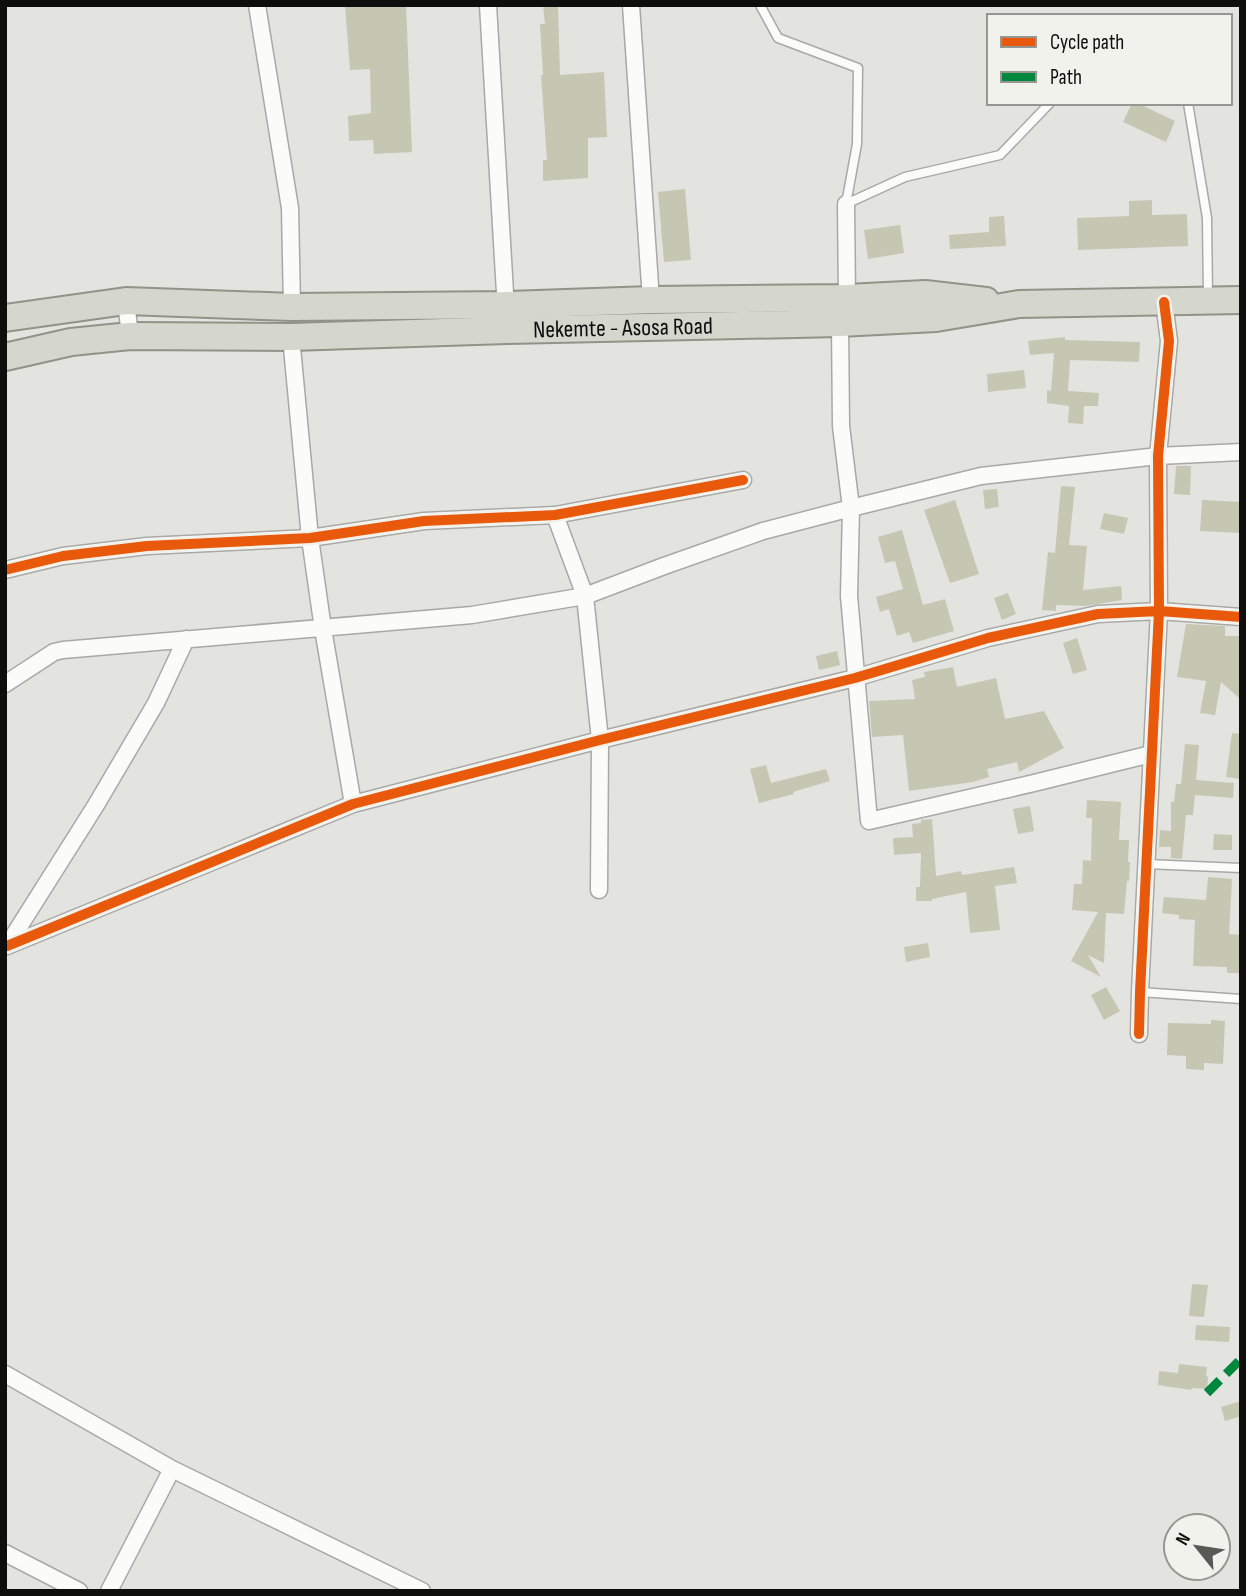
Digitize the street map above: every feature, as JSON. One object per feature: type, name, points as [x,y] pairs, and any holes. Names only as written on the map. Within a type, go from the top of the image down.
[{"type":"highway","points":[[5,318],[126,301],[507,318],[651,300],[847,298],[925,294],[1019,304]]},
{"type":"highway","name":"Nekemte - Asosa Road","points":[[5,357],[71,342],[130,336],[291,337],[507,318],[840,323],[936,318],[1019,304],[1241,300]]},
{"type":"street","points":[[257,5],[290,208],[292,307]]},
{"type":"street","points":[[488,5],[507,318]]},
{"type":"street","points":[[631,5],[651,300]]},
{"type":"street","points":[[846,204],[847,298]]},
{"type":"street","points":[[126,301],[130,336]]},
{"type":"street","points":[[1139,1034],[1158,611],[1158,456],[1169,341],[1164,302]]},
{"type":"street","points":[[840,323],[841,426],[851,508],[849,596],[869,821],[1152,754]]},
{"type":"street","points":[[291,337],[310,538],[354,804]]},
{"type":"street","points":[[5,684],[54,652],[472,615],[585,596],[763,531],[981,476],[1158,456],[1241,452]]},
{"type":"street","points":[[5,570],[63,556],[147,546],[310,538],[424,521],[555,515],[743,480]]},
{"type":"street","points":[[555,515],[585,596],[600,740],[599,890]]},
{"type":"street","points":[[6,947],[354,804],[855,678],[988,638],[1098,614],[1158,611],[1241,617]]},
{"type":"street","points":[[6,947],[156,703],[186,639]]},
{"type":"street","points":[[5,1374],[172,1469],[422,1591]]},
{"type":"street","points":[[109,1591],[172,1469]]},
{"type":"street","points":[[5,1553],[79,1591]]},
{"type":"lane","points":[[760,5],[778,38],[858,68],[858,144],[846,204]]},
{"type":"lane","points":[[846,204],[905,177],[1000,155],[1048,105]]},
{"type":"lane","points":[[1188,105],[1208,218],[1208,301]]},
{"type":"lane","points":[[1146,864],[1241,868]]},
{"type":"lane","points":[[1140,992],[1241,999]]},
{"type":"building","points":[[345,5],[406,5],[412,152],[374,154],[373,140],[349,141],[348,116],[371,113],[370,69],[350,70]]},
{"type":"building","points":[[543,5],[558,5],[560,75],[604,72],[607,137],[588,138],[588,178],[543,181],[543,160],[547,160],[541,75],[540,24],[545,24]]},
{"type":"building","points":[[1131,105],[1141,105],[1175,121],[1166,142],[1123,122]]},
{"type":"building","points":[[685,189],[691,260],[664,262],[658,192]]},
{"type":"building","points":[[1152,200],[1152,215],[1187,214],[1188,246],[1078,250],[1077,218],[1129,216],[1129,201]]},
{"type":"building","points":[[1004,216],[1006,246],[950,249],[949,235],[989,232],[989,217]]},
{"type":"building","points":[[900,225],[904,253],[868,259],[864,230]]},
{"type":"building","points":[[1065,337],[1065,340],[1140,342],[1139,362],[1070,360],[1068,391],[1099,393],[1098,406],[1084,406],[1083,424],[1068,423],[1069,406],[1047,403],[1047,390],[1051,391],[1054,353],[1030,355],[1028,341]]},
{"type":"building","points":[[1024,370],[1026,388],[988,392],[987,374]]},
{"type":"building","points":[[1176,466],[1191,466],[1190,495],[1174,494]]},
{"type":"building","points":[[1061,486],[1075,487],[1069,545],[1087,546],[1083,590],[1121,586],[1122,600],[1086,606],[1056,605],[1056,611],[1042,610],[1048,552],[1055,553]]},
{"type":"building","points":[[997,489],[999,507],[985,509],[983,490]]},
{"type":"building","points":[[955,500],[979,574],[950,583],[924,510]]},
{"type":"building","points":[[1202,500],[1241,502],[1241,533],[1200,531]]},
{"type":"building","points":[[1104,513],[1128,518],[1124,534],[1100,529]]},
{"type":"building","points":[[902,530],[923,605],[945,599],[954,631],[913,643],[909,632],[897,636],[889,609],[880,612],[876,597],[903,589],[895,561],[885,563],[878,537]]},
{"type":"building","points":[[1008,593],[1016,614],[1002,620],[994,598]]},
{"type":"building","points":[[1186,624],[1225,626],[1225,636],[1240,636],[1239,698],[1221,682],[1215,715],[1200,713],[1206,681],[1177,677]]},
{"type":"building","points":[[1077,638],[1087,670],[1073,674],[1063,643]]},
{"type":"building","points":[[837,651],[840,665],[819,670],[816,656]]},
{"type":"building","points":[[953,667],[957,687],[996,678],[1005,719],[1044,711],[1064,748],[1019,772],[1017,762],[987,769],[989,777],[973,782],[909,791],[903,735],[872,737],[869,701],[915,699],[912,680],[925,677],[924,672]]},
{"type":"building","points":[[1232,733],[1241,734],[1241,779],[1226,777]]},
{"type":"building","points":[[1185,744],[1199,745],[1196,780],[1234,783],[1233,798],[1195,795],[1193,815],[1186,815],[1182,859],[1171,858],[1171,847],[1159,847],[1160,830],[1171,831],[1171,802],[1174,802],[1176,784],[1181,784]]},
{"type":"building","points":[[766,765],[771,783],[826,769],[830,781],[759,803],[750,769]]},
{"type":"building","points":[[1087,800],[1121,802],[1119,840],[1129,840],[1129,881],[1124,914],[1106,913],[1104,963],[1088,955],[1101,977],[1071,961],[1098,912],[1072,910],[1074,884],[1082,884],[1083,860],[1091,861],[1092,818],[1086,818]]},
{"type":"building","points":[[1030,806],[1034,831],[1018,834],[1013,809]]},
{"type":"building","points":[[932,819],[936,876],[961,871],[962,875],[1014,867],[1017,883],[995,886],[1000,930],[970,933],[966,892],[932,901],[916,901],[916,887],[920,887],[921,853],[894,855],[893,838],[913,837],[912,824]]},
{"type":"building","points":[[1214,834],[1232,835],[1232,850],[1213,850]]},
{"type":"building","points":[[1208,877],[1232,879],[1229,934],[1241,935],[1241,973],[1227,973],[1227,967],[1193,966],[1195,920],[1179,919],[1179,915],[1162,913],[1164,897],[1206,900]]},
{"type":"building","points":[[928,943],[930,957],[906,962],[904,947]]},
{"type":"building","points":[[1106,987],[1120,1011],[1104,1020],[1091,995]]},
{"type":"building","points":[[1211,1020],[1225,1021],[1223,1064],[1204,1063],[1204,1070],[1186,1069],[1186,1056],[1167,1055],[1168,1023],[1211,1024]]},
{"type":"building","points":[[1192,1284],[1208,1285],[1204,1317],[1189,1316]]},
{"type":"building","points":[[1196,1325],[1230,1327],[1229,1342],[1195,1340]]},
{"type":"building","points":[[1179,1364],[1207,1367],[1207,1389],[1191,1390],[1158,1385],[1159,1371],[1178,1373]]},
{"type":"building","points":[[1241,1401],[1241,1416],[1225,1421],[1221,1407]]},
{"type":"marked path","points":[[1207,1393],[1241,1359]]},
{"type":"cycle path","points":[[1139,1034],[1159,611],[1158,456],[1169,341],[1164,302]]},
{"type":"cycle path","points":[[5,570],[63,556],[147,546],[310,538],[424,521],[555,515],[743,480]]},
{"type":"cycle path","points":[[7,946],[353,804],[855,678],[988,638],[1098,614],[1159,611],[1241,617]]}]
